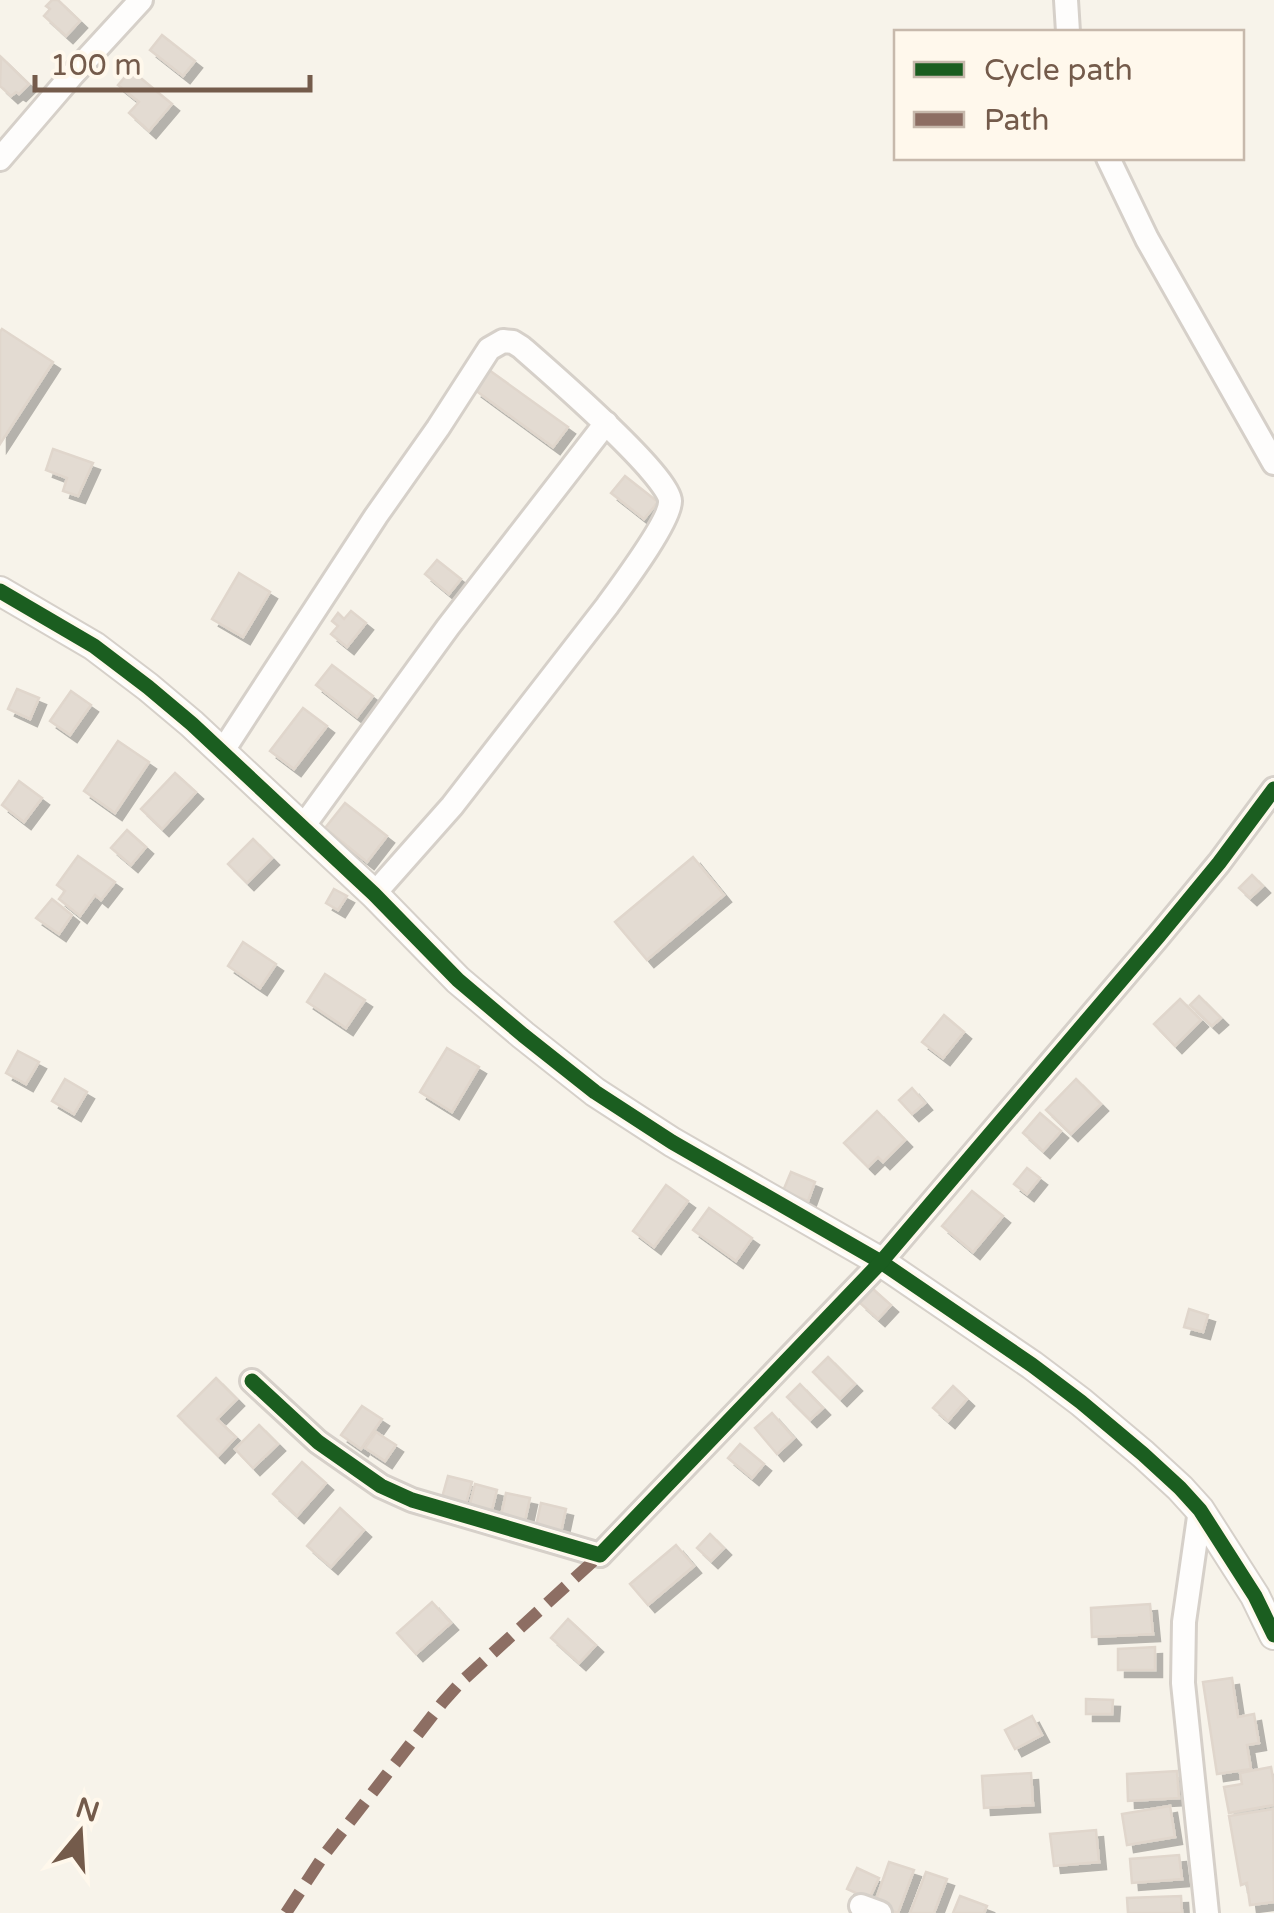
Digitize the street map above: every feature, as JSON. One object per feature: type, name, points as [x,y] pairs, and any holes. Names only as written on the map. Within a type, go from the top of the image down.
[{"type":"street","points":[[0,159],[141,0]]},
{"type":"street","points":[[1066,0],[1068,30]]},
{"type":"street","points":[[1109,160],[1146,238],[1274,463]]},
{"type":"street","points":[[222,752],[489,348],[503,340],[522,347],[606,423],[664,487],[670,501],[664,519],[631,572],[496,749],[374,894]]},
{"type":"street","points":[[302,828],[448,627],[606,423]]},
{"type":"street","points":[[0,591],[94,646],[163,699],[374,894],[458,980],[595,1092],[672,1142],[881,1262],[1032,1364],[1081,1402],[1155,1465],[1200,1510],[1255,1596],[1274,1635]]},
{"type":"street","points":[[252,1381],[318,1442],[381,1486],[412,1500],[600,1555],[881,1262],[1182,908],[1274,789]]},
{"type":"street","points":[[1200,1510],[1184,1622],[1183,1683],[1207,1913]]},
{"type":"building","points":[[52,0],[58,0],[80,21],[66,36],[44,16]]},
{"type":"building","points":[[162,35],[195,61],[183,76],[150,50]]},
{"type":"building","points":[[1,57],[29,84],[19,94],[11,96],[0,86]]},
{"type":"building","points":[[131,70],[172,104],[149,131],[129,113],[139,102],[118,85]]},
{"type":"building","points":[[2,329],[53,362],[0,444],[0,332]]},
{"type":"building","points":[[489,370],[568,427],[553,447],[475,390]]},
{"type":"building","points":[[53,449],[93,463],[78,496],[63,491],[67,478],[46,470]]},
{"type":"building","points":[[625,476],[658,502],[644,519],[611,493]]},
{"type":"building","points":[[437,560],[461,579],[449,594],[425,574]]},
{"type":"building","points":[[239,573],[270,592],[243,637],[212,619]]},
{"type":"building","points":[[351,611],[366,623],[347,647],[331,634],[338,626],[332,621],[338,613],[344,619]]},
{"type":"building","points":[[332,665],[373,696],[357,717],[316,685]]},
{"type":"building","points":[[17,689],[39,698],[30,719],[8,709]]},
{"type":"building","points":[[71,691],[91,705],[70,735],[50,721]]},
{"type":"building","points":[[303,708],[327,726],[294,769],[270,751]]},
{"type":"building","points":[[118,741],[149,762],[115,813],[84,791]]},
{"type":"building","points":[[175,773],[196,792],[162,829],[141,809]]},
{"type":"building","points":[[19,781],[42,798],[24,822],[2,805]]},
{"type":"building","points":[[345,803],[387,836],[367,862],[325,828]]},
{"type":"building","points":[[127,830],[146,847],[131,865],[111,848]]},
{"type":"building","points":[[253,839],[272,858],[247,883],[228,864]]},
{"type":"building","points":[[78,856],[115,882],[101,900],[95,895],[80,916],[59,899],[65,891],[57,885]]},
{"type":"building","points":[[693,857],[724,895],[647,960],[615,922]]},
{"type":"building","points":[[1252,875],[1263,886],[1250,898],[1239,888]]},
{"type":"building","points":[[334,889],[347,896],[338,910],[326,903]]},
{"type":"building","points":[[52,899],[72,915],[59,934],[36,918]]},
{"type":"building","points":[[243,942],[276,964],[260,988],[228,966]]},
{"type":"building","points":[[325,974],[365,1000],[346,1028],[307,1002]]},
{"type":"building","points":[[1199,996],[1221,1018],[1212,1026],[1190,1005]]},
{"type":"building","points":[[1180,999],[1201,1020],[1175,1046],[1154,1024]]},
{"type":"building","points":[[944,1015],[964,1032],[943,1058],[922,1042]]},
{"type":"building","points":[[447,1048],[479,1067],[452,1112],[420,1092]]},
{"type":"building","points":[[18,1051],[39,1062],[26,1084],[6,1073]]},
{"type":"building","points":[[65,1079],[87,1092],[74,1114],[52,1101]]},
{"type":"building","points":[[1076,1079],[1101,1104],[1071,1134],[1046,1110]]},
{"type":"building","points":[[912,1088],[925,1103],[912,1114],[899,1100]]},
{"type":"building","points":[[877,1111],[905,1140],[883,1162],[878,1157],[868,1167],[844,1143]]},
{"type":"building","points":[[1040,1113],[1061,1131],[1043,1151],[1023,1133]]},
{"type":"building","points":[[1027,1168],[1040,1178],[1027,1194],[1014,1184]]},
{"type":"building","points":[[791,1172],[815,1182],[808,1201],[783,1191]]},
{"type":"building","points":[[666,1185],[688,1201],[654,1247],[633,1231]]},
{"type":"building","points":[[972,1191],[1003,1216],[973,1252],[942,1226]]},
{"type":"building","points":[[709,1208],[752,1238],[736,1261],[693,1230]]},
{"type":"building","points":[[873,1289],[891,1305],[878,1319],[860,1303]]},
{"type":"building","points":[[1189,1309],[1208,1315],[1203,1332],[1184,1327]]},
{"type":"building","points":[[828,1357],[855,1384],[840,1399],[813,1372]]},
{"type":"building","points":[[216,1378],[237,1399],[217,1419],[236,1437],[218,1456],[178,1416]]},
{"type":"building","points":[[800,1384],[823,1408],[810,1420],[787,1397]]},
{"type":"building","points":[[953,1386],[967,1399],[948,1421],[933,1408]]},
{"type":"building","points":[[362,1406],[382,1419],[361,1449],[341,1435]]},
{"type":"building","points":[[772,1413],[794,1438],[777,1454],[755,1428]]},
{"type":"building","points":[[259,1425],[278,1444],[253,1468],[235,1449]]},
{"type":"building","points":[[376,1432],[396,1445],[385,1461],[365,1448]]},
{"type":"building","points":[[740,1444],[764,1464],[752,1478],[728,1458]]},
{"type":"building","points":[[302,1462],[326,1483],[297,1516],[273,1494]]},
{"type":"building","points":[[448,1476],[472,1482],[465,1507],[441,1501]]},
{"type":"building","points":[[475,1484],[497,1490],[491,1514],[469,1508]]},
{"type":"building","points":[[506,1493],[530,1498],[525,1521],[501,1516]]},
{"type":"building","points":[[541,1503],[566,1509],[561,1532],[536,1526]]},
{"type":"building","points":[[340,1508],[364,1530],[331,1567],[307,1546]]},
{"type":"building","points":[[710,1534],[724,1548],[711,1561],[697,1548]]},
{"type":"building","points":[[676,1545],[694,1566],[648,1605],[630,1584]]},
{"type":"building","points":[[432,1602],[451,1623],[416,1654],[397,1633]]},
{"type":"building","points":[[1150,1604],[1153,1634],[1092,1637],[1091,1608]]},
{"type":"building","points":[[568,1619],[596,1645],[579,1663],[551,1638]]},
{"type":"building","points":[[1155,1647],[1155,1670],[1118,1670],[1118,1649]]},
{"type":"building","points":[[1232,1678],[1238,1717],[1254,1714],[1259,1743],[1247,1745],[1251,1769],[1217,1774],[1203,1682]]},
{"type":"building","points":[[1086,1699],[1113,1700],[1112,1714],[1086,1714]]},
{"type":"building","points":[[1032,1716],[1042,1735],[1015,1749],[1005,1730]]},
{"type":"building","points":[[1271,1767],[1274,1805],[1229,1813],[1224,1787],[1242,1784],[1240,1773]]},
{"type":"building","points":[[1177,1771],[1179,1798],[1128,1801],[1127,1774]]},
{"type":"building","points":[[1031,1773],[1033,1805],[984,1808],[982,1776]]},
{"type":"building","points":[[1170,1806],[1175,1837],[1127,1845],[1122,1814]]},
{"type":"building","points":[[1273,1809],[1274,1902],[1250,1905],[1247,1883],[1241,1885],[1229,1816]]},
{"type":"building","points":[[1096,1830],[1099,1862],[1054,1866],[1050,1834]]},
{"type":"building","points":[[1179,1855],[1182,1879],[1132,1883],[1130,1859]]},
{"type":"building","points":[[889,1862],[914,1870],[898,1913],[874,1905]]},
{"type":"building","points":[[857,1868],[879,1878],[869,1899],[847,1889]]},
{"type":"building","points":[[926,1872],[947,1879],[934,1913],[910,1913]]},
{"type":"building","points":[[960,1896],[987,1906],[984,1913],[953,1913]]},
{"type":"building","points":[[1181,1896],[1182,1913],[1128,1913],[1127,1898]]},
{"type":"marked path","points":[[286,1913],[324,1855],[443,1702],[600,1555]]},
{"type":"cycle path","points":[[0,591],[94,646],[192,724],[374,894],[458,980],[595,1092],[672,1142],[881,1262],[1081,1402],[1143,1454],[1200,1510],[1255,1596],[1274,1635]]},
{"type":"cycle path","points":[[252,1381],[318,1442],[381,1486],[412,1500],[600,1555],[881,1262],[1158,937],[1274,789]]}]
